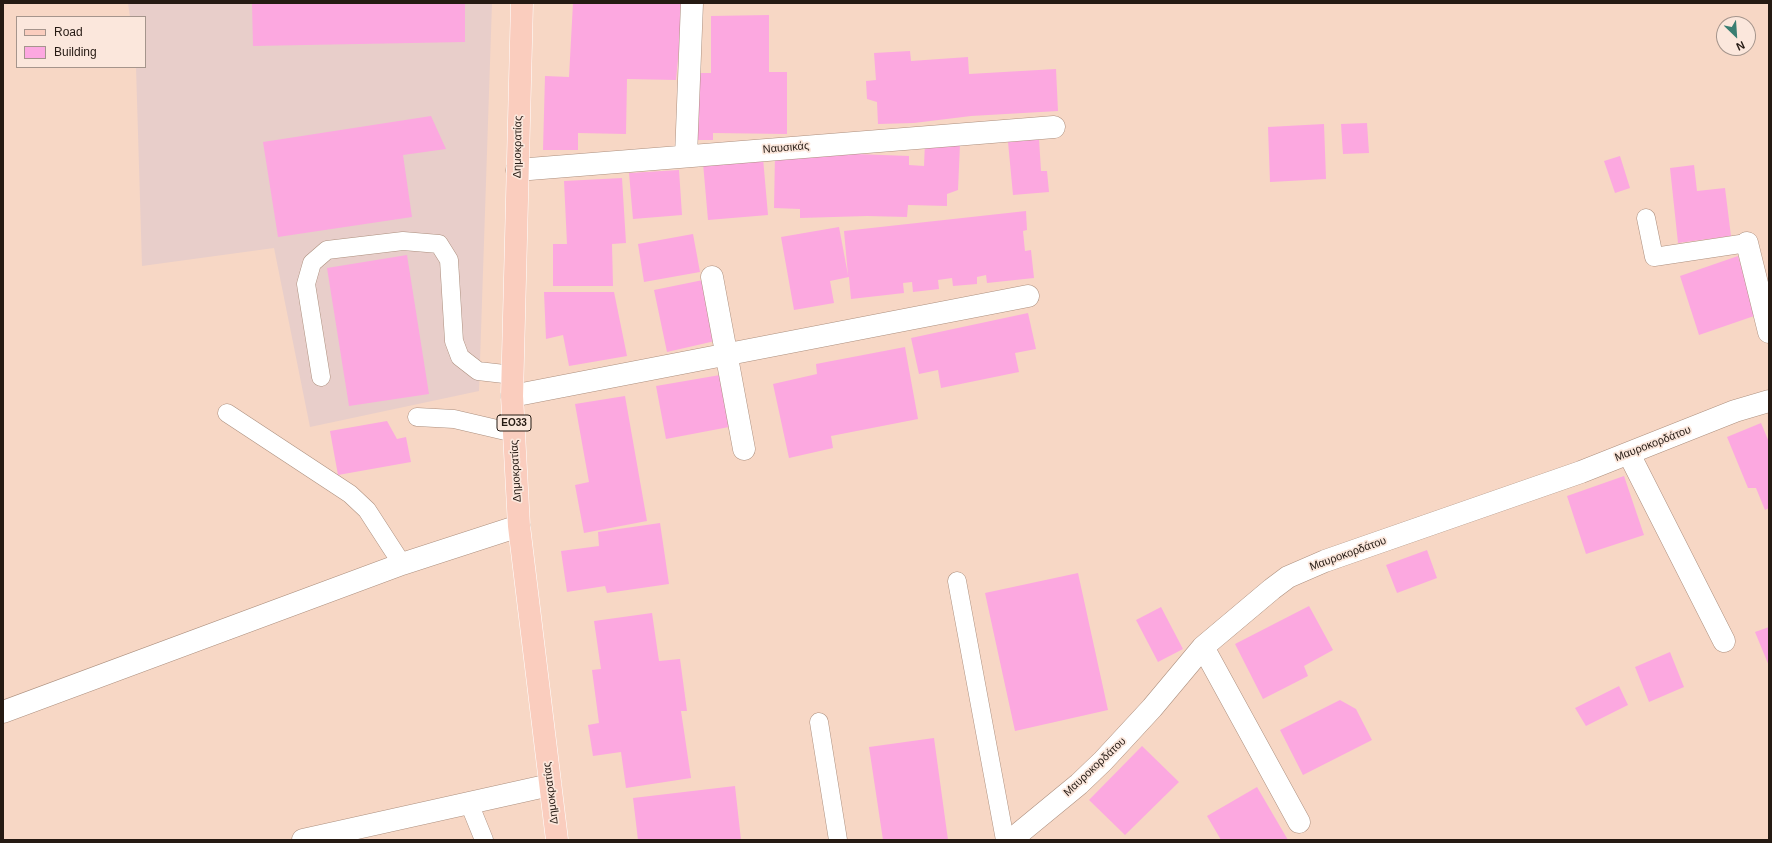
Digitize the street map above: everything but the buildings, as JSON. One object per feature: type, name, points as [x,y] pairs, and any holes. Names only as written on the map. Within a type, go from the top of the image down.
[{"type":"main road","name":"Δημοκρατίας","points":[[522,3],[513,385],[514,433],[519,526],[557,840]]},
{"type":"street","points":[[686,156],[692,3]]},
{"type":"street","name":"Ναυσικάς","points":[[518,170],[1054,127]]},
{"type":"street","points":[[1747,243],[1769,332]]},
{"type":"street","points":[[712,277],[744,449]]},
{"type":"street","points":[[513,385],[727,355],[1028,296]]},
{"type":"street","name":"Μαυροκορδάτου","points":[[1011,840],[1079,784],[1104,761],[1132,732],[1203,647],[1288,577],[1303,570],[1628,454],[1735,412],[1769,401]]},
{"type":"street","points":[[1628,454],[1724,641]]},
{"type":"street","points":[[3,712],[402,564],[519,526]]},
{"type":"street","points":[[1203,647],[1299,822]]},
{"type":"street","points":[[303,840],[550,784]]},
{"type":"lane","points":[[1646,218],[1654,257],[1747,243]]},
{"type":"lane","points":[[321,377],[306,284],[312,263],[327,250],[402,240],[439,244],[449,260],[454,341],[460,357],[478,370],[513,385]]},
{"type":"lane","points":[[227,413],[350,494],[367,510],[402,564]]},
{"type":"lane","points":[[416,417],[454,419],[514,433]]},
{"type":"lane","points":[[957,581],[1005,840]]},
{"type":"lane","points":[[819,722],[838,840]]},
{"type":"lane","points":[[469,803],[484,840]]},
{"type":"shaded area","points":[[128,3],[492,3],[479,391],[310,427],[274,248],[142,266],[136,68],[146,68],[146,16],[130,16]]}]
